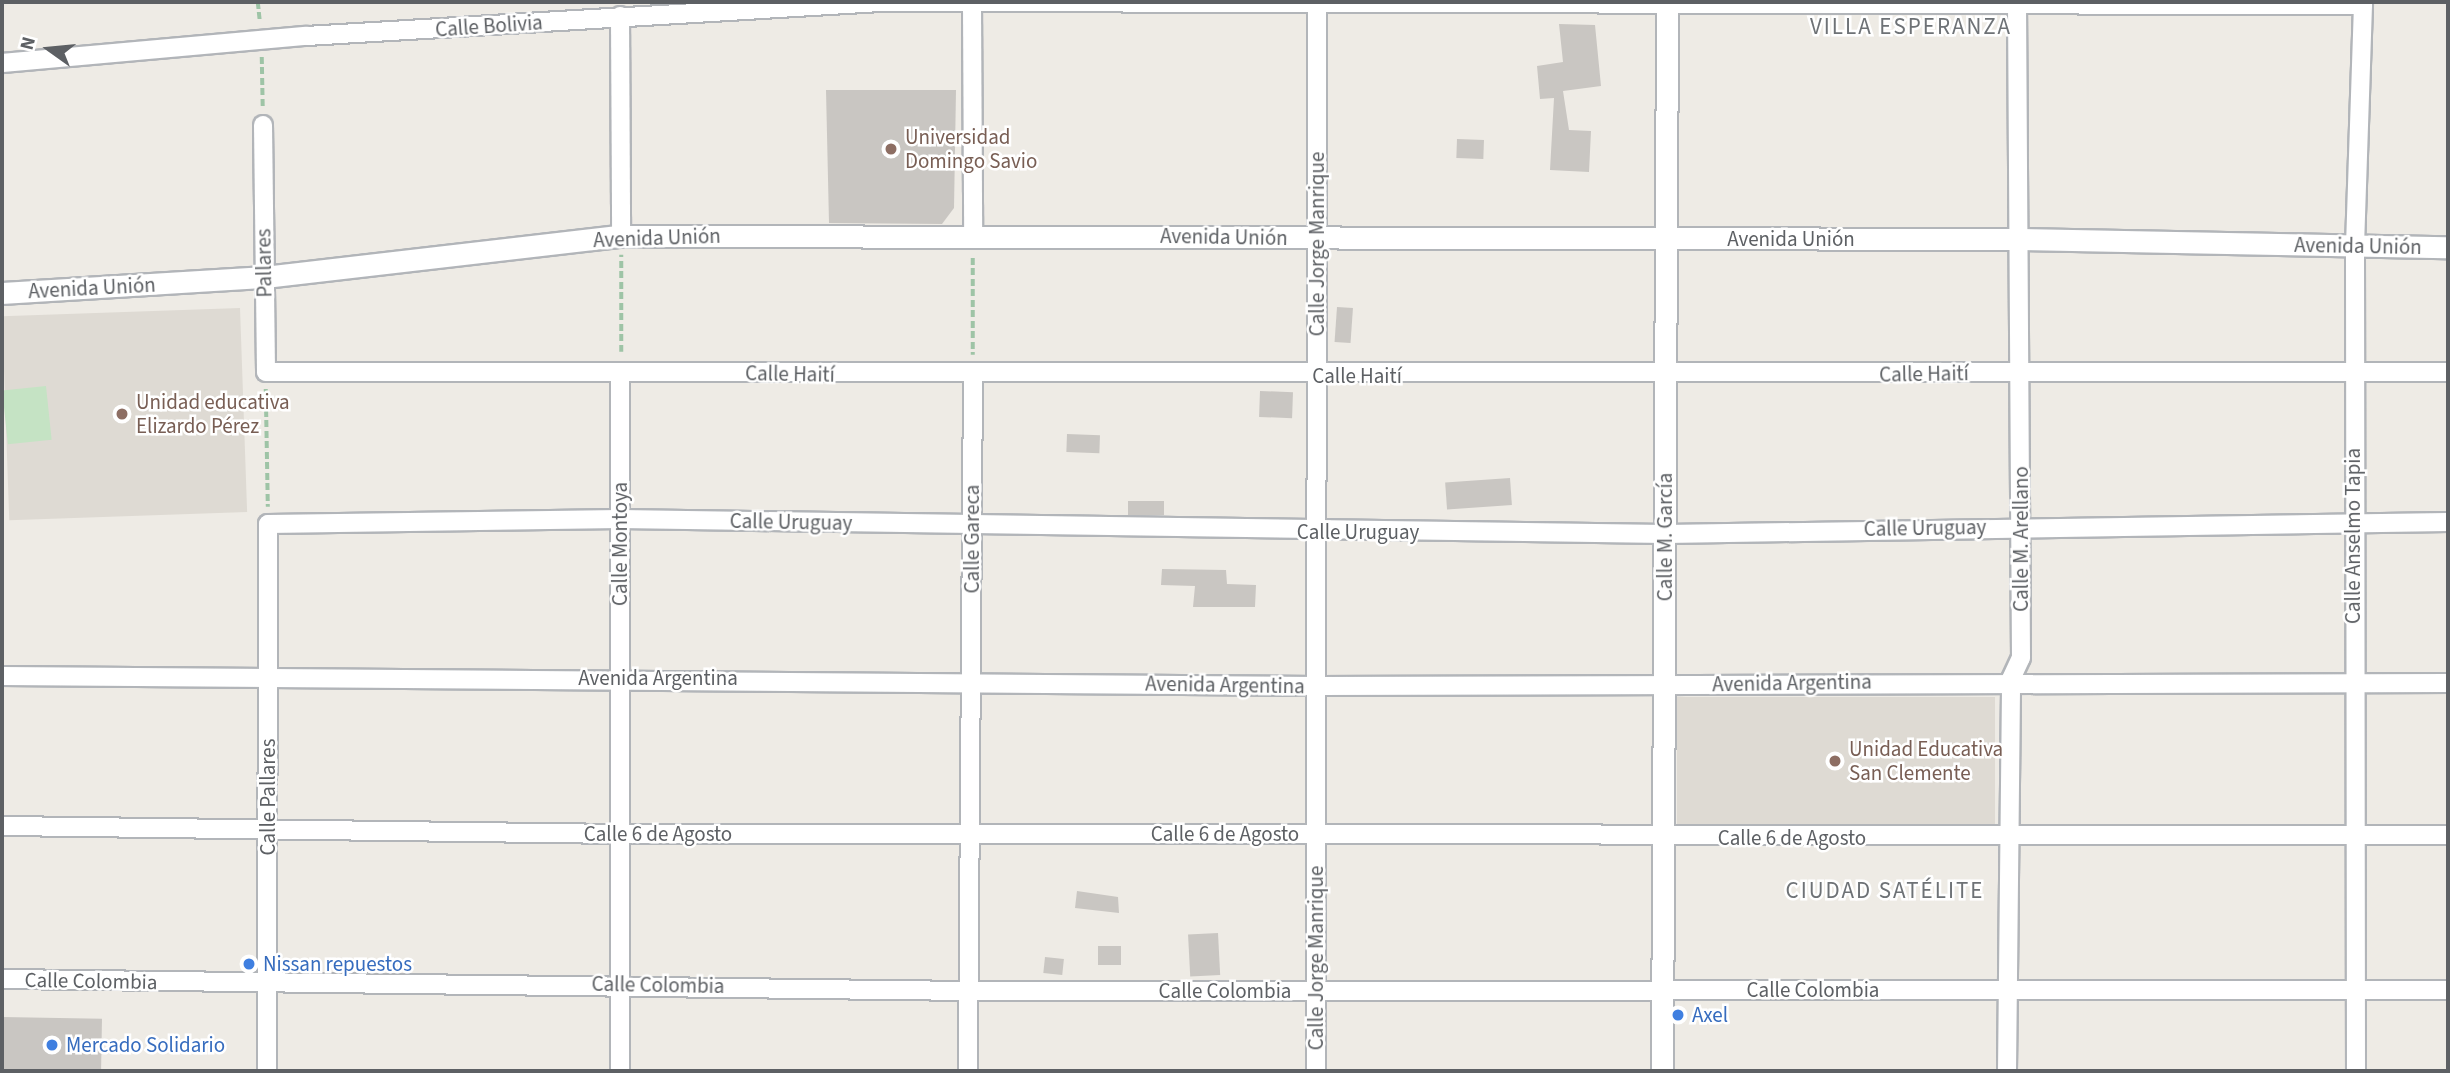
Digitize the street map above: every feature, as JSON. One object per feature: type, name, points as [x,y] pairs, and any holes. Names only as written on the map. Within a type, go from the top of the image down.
[{"type":"street","name":"Calle Bolivia","points":[[2,64],[261,40],[880,2],[972,6],[2363,4]]},
{"type":"street","name":"Calle M. García","points":[[1662,1071],[1667,3]]},
{"type":"street","name":"Calle Jorge Manrique","points":[[1316,1071],[1317,4]]},
{"type":"street","name":"Calle M. Arellano","points":[[2007,1071],[2011,680],[2021,659],[2022,373],[2018,239],[2017,4]]},
{"type":"street","name":"Calle Anselmo Tapia","points":[[2356,1071],[2354,371],[2363,4]]},
{"type":"street","points":[[972,6],[973,235]]},
{"type":"street","points":[[620,16],[621,236]]},
{"type":"street","name":"Pallares","points":[[263,124],[266,372]]},
{"type":"street","name":"Avenida Unión","points":[[2,293],[264,277],[621,236],[2018,239],[2448,247]]},
{"type":"street","name":"Calle Haití","points":[[266,372],[1317,377],[2448,372]]},
{"type":"street","name":"Calle Montoya","points":[[620,1071],[621,372]]},
{"type":"street","name":"Calle Gareca","points":[[968,1071],[973,376]]},
{"type":"street","name":"Calle Uruguay","points":[[268,524],[620,519],[1315,532],[1666,534],[2354,520],[2448,522]]},
{"type":"street","name":"Calle Pallares","points":[[267,1071],[268,524]]},
{"type":"street","name":"Avenida Argentina","points":[[2,676],[971,680],[1317,686],[2011,680],[2448,683]]},
{"type":"street","name":"Calle 6 de Agosto","points":[[2,826],[619,834],[1316,834],[2011,839],[2448,835]]},
{"type":"street","name":"Calle Colombia","points":[[2,979],[267,984],[619,984],[969,991],[2448,990]]},
{"type":"path","points":[[258,2],[263,124]]},
{"type":"path","points":[[973,235],[973,376]]},
{"type":"path","points":[[621,236],[621,372]]},
{"type":"path","points":[[266,372],[268,524]]},
{"type":"shaded area","name":"Unidad educativa Elizardo Pérez","points":[[240,308],[247,512],[9,520],[2,316]]},
{"type":"shaded area","name":"Unidad Educativa San Clemente","points":[[1677,697],[1995,697],[1995,825],[1677,825]]},
{"type":"green space","points":[[46,386],[52,440],[8,444],[2,391]]},
{"type":"building","points":[[1559,24],[1595,25],[1601,86],[1563,91],[1569,130],[1591,131],[1589,172],[1550,170],[1554,98],[1540,99],[1537,66],[1563,62]]},
{"type":"building","name":"Universidad Domingo Savio","points":[[826,90],[956,90],[954,208],[942,224],[829,223]]},
{"type":"building","points":[[1457,139],[1484,140],[1483,159],[1456,158]]},
{"type":"building","points":[[1337,307],[1353,308],[1351,343],[1335,342]]},
{"type":"building","points":[[1260,391],[1293,392],[1292,418],[1259,417]]},
{"type":"building","points":[[1067,434],[1100,435],[1099,453],[1066,452]]},
{"type":"building","points":[[1510,478],[1512,505],[1447,509],[1445,483]]},
{"type":"building","points":[[1128,501],[1164,501],[1164,515],[1128,515]]},
{"type":"building","points":[[1162,569],[1226,570],[1227,584],[1256,585],[1255,607],[1193,607],[1195,586],[1161,585]]},
{"type":"building","points":[[1077,891],[1118,897],[1119,913],[1075,908]]},
{"type":"building","points":[[1218,933],[1220,975],[1190,977],[1188,935]]},
{"type":"building","points":[[1098,946],[1121,946],[1121,965],[1098,965]]},
{"type":"building","points":[[1045,957],[1064,959],[1062,975],[1043,973]]},
{"type":"building","name":"Mercado Solidario","points":[[2,1017],[102,1019],[101,1071],[2,1071]]},
{"type":"place","name":"Universidad Domingo Savio","points":[[891,149]]},
{"type":"place","name":"Unidad educativa Elizardo Pérez","points":[[122,414]]},
{"type":"place","name":"Unidad Educativa San Clemente","points":[[1835,761]]},
{"type":"place","name":"Nissan repuestos","points":[[249,964]]},
{"type":"place","name":"Axel","points":[[1678,1015]]},
{"type":"place","name":"Mercado Solidario","points":[[52,1045]]},
{"type":"district","name":"VILLA ESPERANZA","points":[[1911,27]]},
{"type":"district","name":"CIUDAD SATÉLITE","points":[[1885,891]]}]
